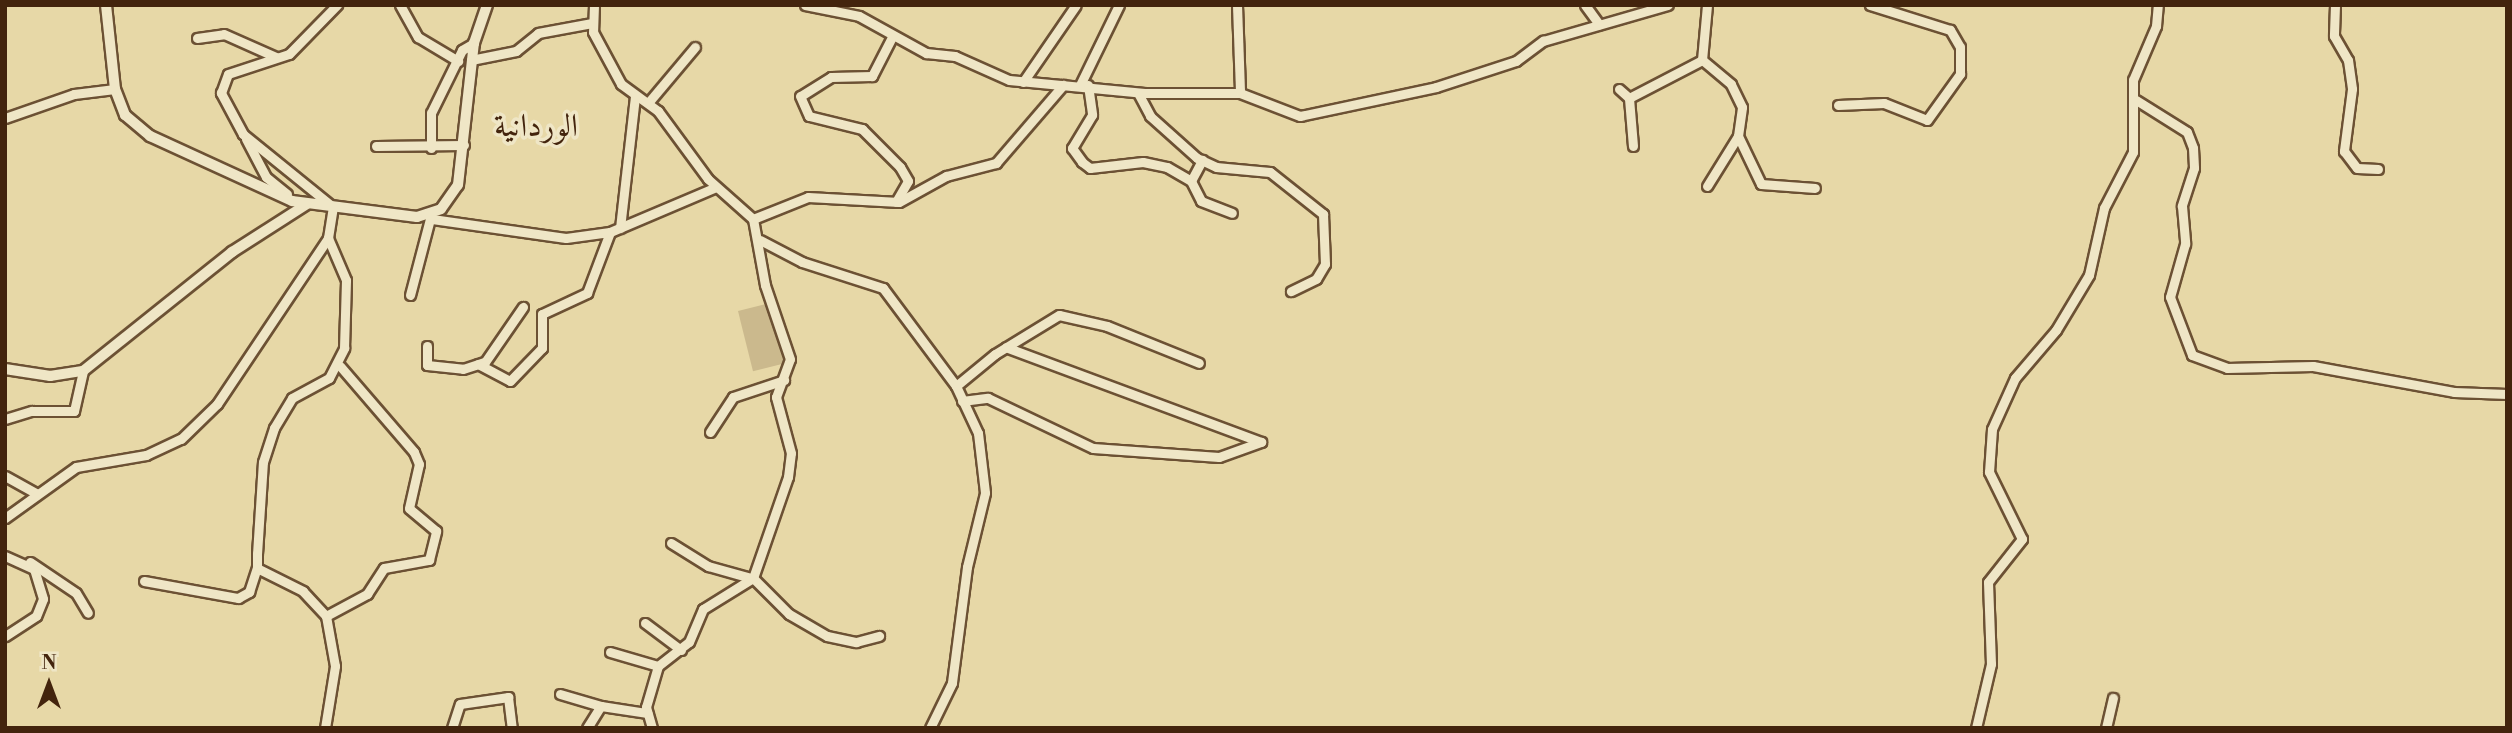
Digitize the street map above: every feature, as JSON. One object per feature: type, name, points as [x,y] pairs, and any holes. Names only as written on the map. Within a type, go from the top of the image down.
[{"type":"street","points":[[106,5],[115,89],[125,116],[150,136],[307,204],[432,217],[538,238],[610,232],[716,187]]},
{"type":"street","points":[[307,204],[271,183],[222,100],[221,84],[228,74],[289,54],[337,5]]},
{"type":"street","points":[[400,5],[418,37],[457,61]]},
{"type":"street","points":[[410,295],[432,217],[458,185],[471,60],[487,5]]},
{"type":"street","points":[[594,5],[592,23],[613,71],[635,97],[648,103],[716,187],[753,219],[760,240],[765,285],[788,349],[785,380],[776,397],[791,453],[788,477],[753,578],[704,609],[681,650],[658,666],[647,713],[652,728]]},
{"type":"street","points":[[805,5],[859,16],[892,37],[1023,82],[1084,85],[1138,93],[1240,93],[1292,115],[1326,113],[1436,87],[1599,24],[1668,5]]},
{"type":"street","points":[[1023,82],[1076,5]]},
{"type":"street","points":[[1118,5],[1084,85],[1092,115],[1072,148],[1090,168],[1143,162],[1191,181],[1201,201],[1232,213]]},
{"type":"street","points":[[1237,5],[1240,93]]},
{"type":"street","points":[[1585,5],[1599,24]]},
{"type":"street","points":[[1702,60],[1707,5]]},
{"type":"street","points":[[1838,105],[1884,103],[1927,120],[1960,74],[1960,47],[1950,30],[1870,5]]},
{"type":"street","points":[[1976,728],[1991,664],[1988,582],[2021,539],[1989,472],[1992,429],[2015,378],[2056,331],[2089,275],[2104,208],[2133,152],[2136,100],[2133,80],[2154,33],[2158,5]]},
{"type":"street","points":[[2335,5],[2334,36],[2348,60],[2352,89],[2344,151],[2357,168],[2378,169]]},
{"type":"street","points":[[471,60],[516,51],[538,33],[592,23]]},
{"type":"street","points":[[197,38],[225,34],[276,57]]},
{"type":"street","points":[[892,37],[872,76],[831,77],[800,96],[809,116],[862,129],[900,167],[908,181],[896,202]]},
{"type":"street","points":[[431,148],[428,121],[457,61],[474,43]]},
{"type":"street","points":[[648,103],[695,47]]},
{"type":"street","points":[[1629,98],[1702,60]]},
{"type":"street","points":[[1702,60],[1740,97],[1738,136],[1761,184],[1815,187]]},
{"type":"street","points":[[753,219],[808,197],[896,202],[946,176],[1002,160],[1063,85]]},
{"type":"street","points":[[5,118],[74,94],[115,89]]},
{"type":"street","points":[[1619,89],[1629,98],[1633,146]]},
{"type":"street","points":[[1138,93],[1150,116],[1202,160],[1270,172],[1323,214],[1325,264],[1315,279],[1291,291]]},
{"type":"street","points":[[620,228],[635,97]]},
{"type":"street","points":[[2136,100],[2187,132],[2193,148],[2194,168],[2182,206],[2185,244],[2170,298],[2192,355],[2227,368],[2313,366],[2455,392],[2507,394]]},
{"type":"street","points":[[243,134],[333,207]]},
{"type":"street","points":[[1707,186],[1738,136]]},
{"type":"street","points":[[376,146],[431,148],[464,145]]},
{"type":"street","points":[[1191,181],[1202,160]]},
{"type":"street","points":[[5,369],[50,376],[83,371],[232,253],[307,204]]},
{"type":"street","points":[[5,519],[76,467],[159,451],[192,430],[217,404],[328,238],[333,207]]},
{"type":"street","points":[[478,364],[510,381],[542,348],[542,314],[587,293],[610,232]]},
{"type":"street","points":[[144,581],[238,598],[250,592],[257,568],[261,475],[274,428],[292,398],[323,384],[340,366],[346,285],[328,238]]},
{"type":"street","points":[[760,240],[802,262],[883,288],[956,386],[981,443],[986,487],[967,567],[952,683],[930,728]]},
{"type":"street","points":[[427,346],[427,365],[478,364],[495,356],[523,307]]},
{"type":"street","points":[[956,386],[1006,347],[1065,315],[1199,363]]},
{"type":"street","points":[[962,401],[988,398],[1093,448],[1219,457],[1261,442],[1006,347]]},
{"type":"street","points":[[326,616],[367,594],[384,568],[429,560],[436,531],[409,508],[419,464],[414,452],[340,366]]},
{"type":"street","points":[[5,419],[32,411],[74,411],[83,371]]},
{"type":"street","points":[[710,432],[733,397],[785,380]]},
{"type":"street","points":[[5,476],[36,494]]},
{"type":"street","points":[[671,543],[708,566],[753,578],[789,614],[827,636],[856,642],[880,636]]},
{"type":"street","points":[[6,556],[49,572],[88,613]]},
{"type":"street","points":[[5,636],[36,616],[43,599],[34,569],[6,556]]},
{"type":"street","points":[[257,568],[303,591],[326,616],[335,666],[325,728]]},
{"type":"street","points":[[645,623],[681,650]]},
{"type":"street","points":[[610,652],[658,666]]},
{"type":"street","points":[[559,694],[601,706],[647,713]]},
{"type":"street","points":[[452,728],[460,704],[508,697],[512,728]]},
{"type":"street","points":[[2106,728],[2113,698]]},
{"type":"street","points":[[587,728],[601,706]]},
{"type":"shaded area","points":[[770,303],[785,363],[753,371],[738,311]]},
{"type":"district","name":"الوردانية","points":[[536,126]]}]
